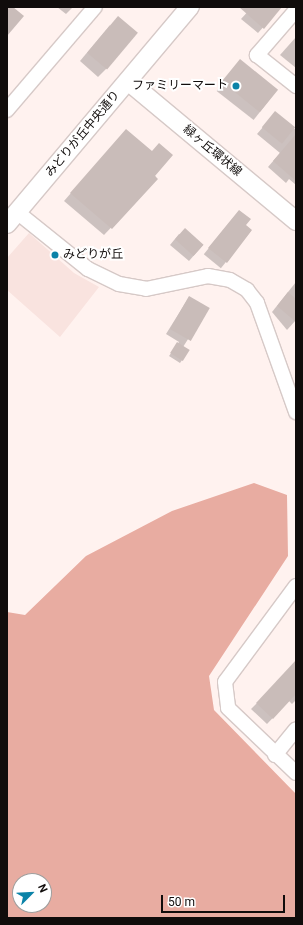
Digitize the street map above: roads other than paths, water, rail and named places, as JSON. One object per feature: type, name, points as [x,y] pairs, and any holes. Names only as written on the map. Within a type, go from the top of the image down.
[{"type":"street","points":[[7,110],[95,7]]},
{"type":"street","name":"みどりが丘中央通り","points":[[12,218],[190,7]]},
{"type":"street","points":[[296,10],[257,55],[296,86]]},
{"type":"street","name":"緑ヶ丘環状線","points":[[128,81],[296,221]]},
{"type":"street","points":[[12,218],[88,269],[119,284],[146,288],[208,276],[230,280],[246,290],[257,303],[296,412]]},
{"type":"street","points":[[296,586],[225,682],[228,708],[275,755],[296,773]]},
{"type":"street","points":[[275,755],[296,729]]},
{"type":"place","name":"ファミリーマート","points":[[236,86]]},
{"type":"place","name":"みどりが丘","points":[[55,255]]}]
